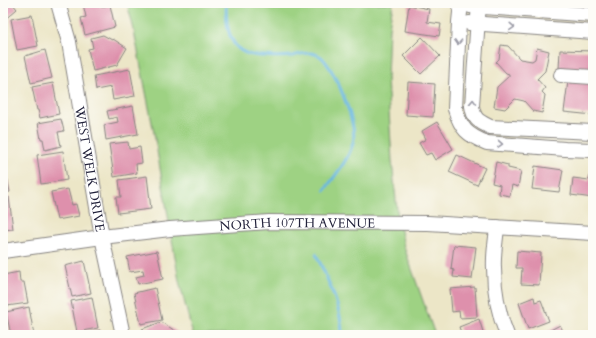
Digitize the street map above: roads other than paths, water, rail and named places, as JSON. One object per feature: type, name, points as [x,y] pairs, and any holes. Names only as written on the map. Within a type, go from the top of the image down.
[{"type":"street","name":"WEST WELK DRIVE","points":[[58,3],[69,42],[102,236],[124,335]]},
{"type":"street","points":[[593,15],[461,4],[455,109],[459,121],[466,131],[475,138],[487,143],[593,150]]},
{"type":"street","points":[[479,5],[472,106],[474,115],[481,122],[490,127],[593,132]]},
{"type":"street","points":[[558,30],[560,13]]},
{"type":"street","points":[[459,22],[593,32]]},
{"type":"street","points":[[561,75],[593,76]]},
{"type":"street","points":[[466,131],[481,122]]},
{"type":"street","points":[[565,149],[566,130]]},
{"type":"street","name":"NORTH 107TH AVENUE","points":[[3,251],[102,236],[170,229],[269,222],[428,223],[593,234]]},
{"type":"street","points":[[497,227],[494,285],[497,306],[507,335]]},
{"type":"waterway","points":[[226,3],[226,17],[231,39],[240,50],[257,56],[282,57],[312,53],[324,60],[330,68],[350,113],[354,135],[351,150],[345,162],[325,190]]},
{"type":"waterway","points":[[316,254],[337,304],[342,335]]}]
